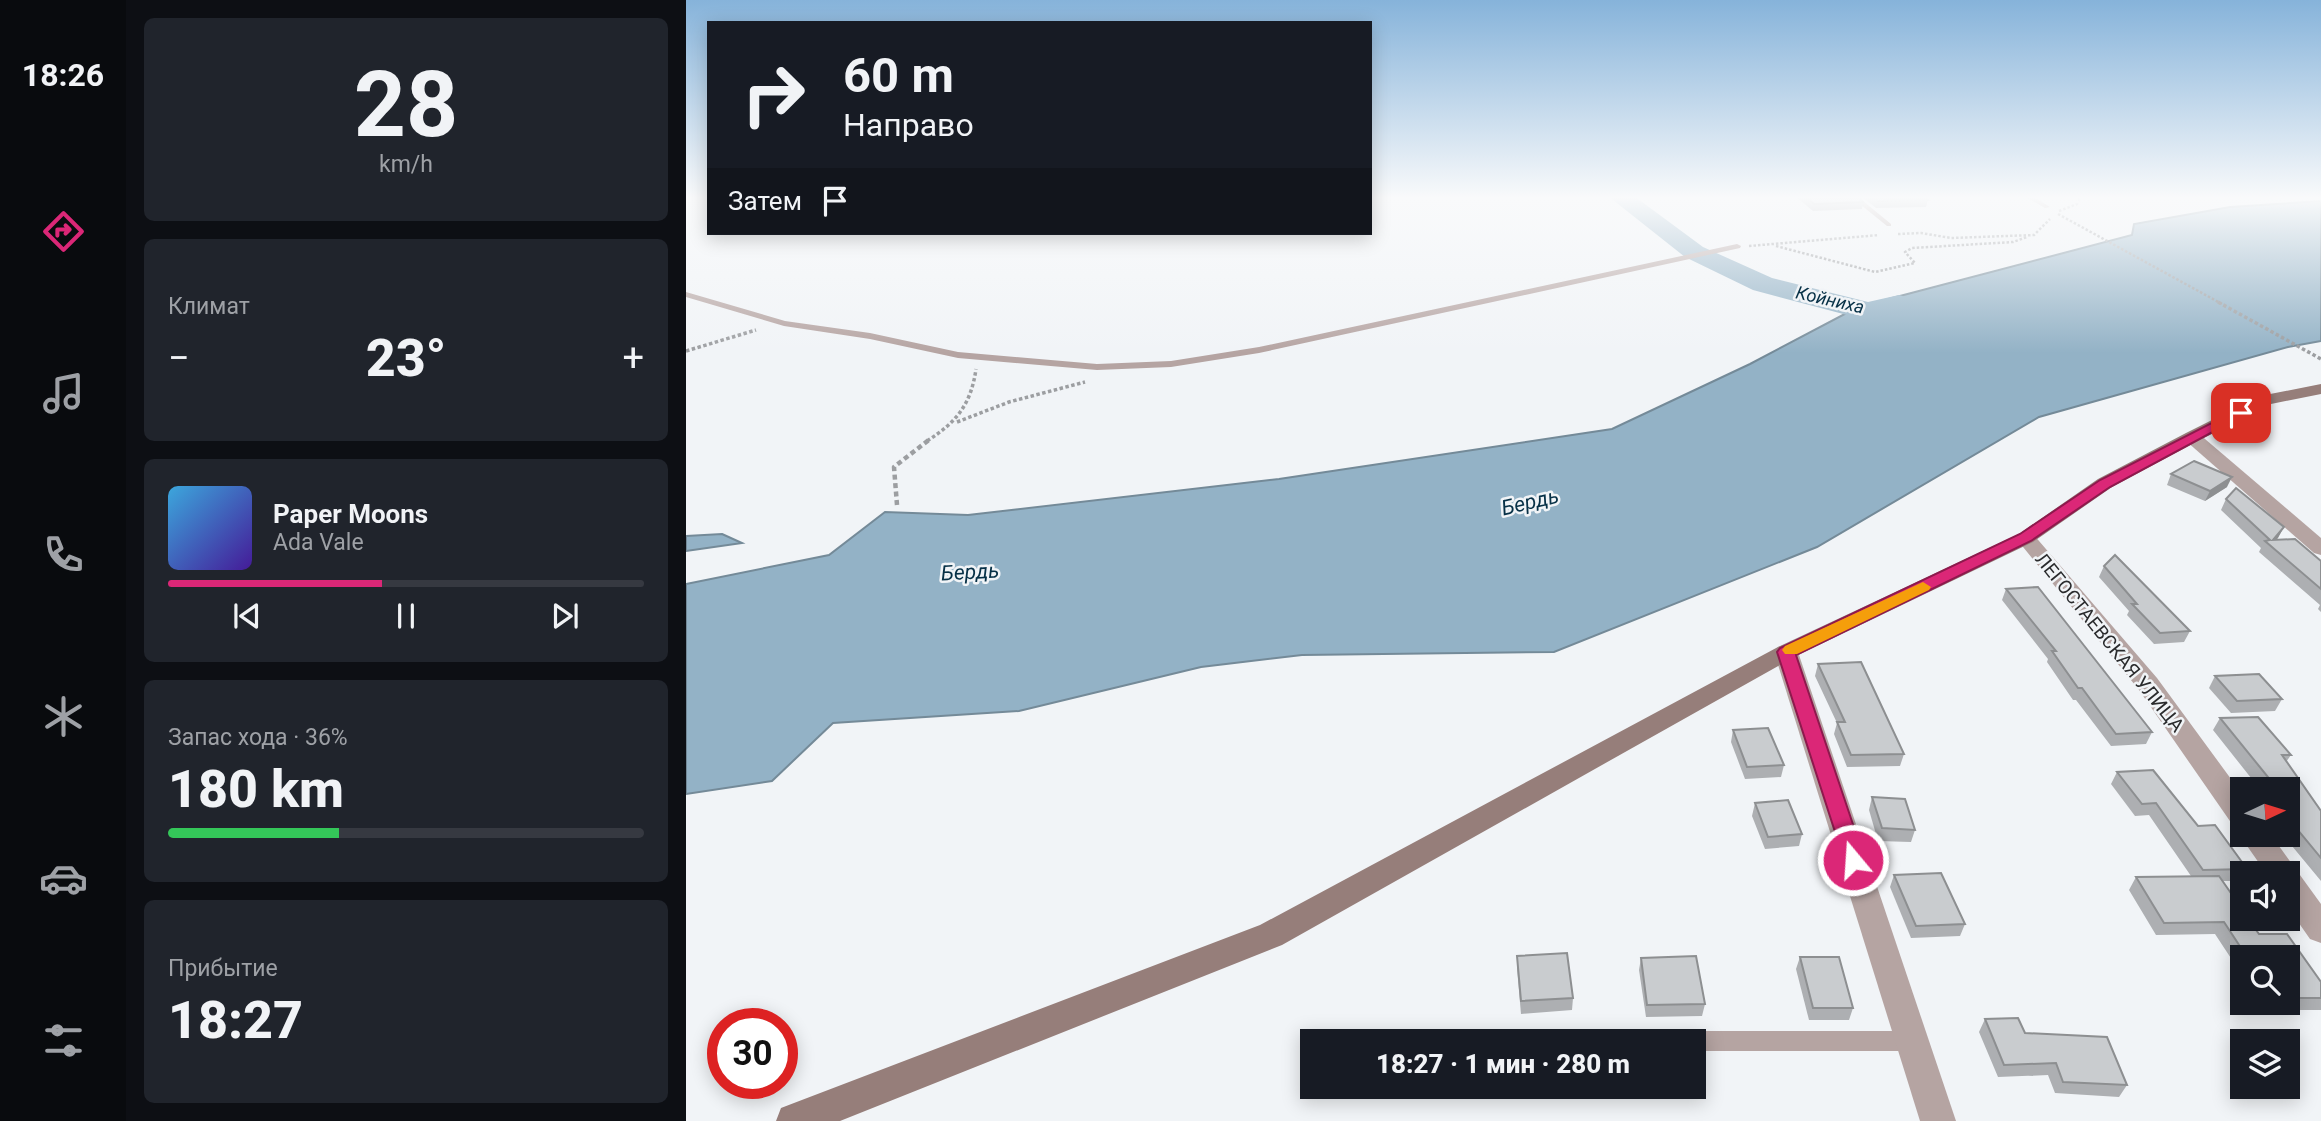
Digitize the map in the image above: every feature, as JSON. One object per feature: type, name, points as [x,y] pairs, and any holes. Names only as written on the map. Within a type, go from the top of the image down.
[{"type":"street","points":[[793,1121],[1271,935],[1786,652],[2026,538],[2105,484],[2192,437],[2266,400],[2321,389]]},
{"type":"street","points":[[2192,437],[2321,549]]},
{"type":"street","name":"ЛЕГОСТАЕВСКАЯ УЛИЦА","points":[[2026,538],[2148,684],[2230,799]]},
{"type":"street","points":[[1786,652],[1938,1121]]},
{"type":"street","points":[[2300,899],[2321,929]]},
{"type":"lane","points":[[686,294],[784,323],[870,336],[958,355],[1097,367],[1171,364],[1271,347],[1731,248]]},
{"type":"lane","points":[[1706,1041],[1912,1041]]},
{"type":"path","points":[[1788,248],[1875,272],[1891,266],[1915,263],[1905,252],[1911,248]]},
{"type":"path","points":[[2122,248],[2321,359]]},
{"type":"path","points":[[686,351],[784,323]]},
{"type":"path","points":[[953,424],[964,413],[973,392],[976,369],[958,355]]},
{"type":"path","points":[[897,505],[894,467],[911,451],[953,424],[1009,402],[1092,380]]},
{"type":"water","name":"Бердь","points":[[2081,248],[2321,248],[2321,341],[2288,347],[2039,417],[1817,547],[1554,652],[1302,655],[1201,667],[1019,711],[833,723],[772,781],[686,794],[686,584],[829,555],[885,512],[968,515],[1279,479],[1612,429],[1750,364],[1858,307]]},
{"type":"water","points":[[722,534],[742,543],[686,551],[686,536]]},
{"type":"building","points":[[2194,461],[2232,477],[2210,491],[2171,474]]},
{"type":"building","points":[[2236,488],[2284,527],[2273,540],[2295,539],[2321,561],[2321,589],[2265,541],[2270,540],[2226,499]]},
{"type":"building","points":[[2115,555],[2190,631],[2160,633],[2132,604],[2137,604],[2104,566]]},
{"type":"building","points":[[2038,587],[2152,732],[2116,734],[2082,688],[2078,688],[2052,651],[2056,651],[2006,589]]},
{"type":"building","points":[[1861,662],[1904,754],[1851,755],[1837,722],[1845,722],[1818,664]]},
{"type":"building","points":[[2259,674],[2282,699],[2237,701],[2215,676]]},
{"type":"building","points":[[2258,717],[2291,755],[2282,755],[2297,777],[2268,777],[2220,718]]},
{"type":"building","points":[[1768,728],[1784,765],[1747,767],[1733,730]]},
{"type":"building","points":[[2153,770],[2198,826],[2215,825],[2241,861],[2230,861],[2230,869],[2203,870],[2156,803],[2142,804],[2117,772]]},
{"type":"building","points":[[2300,781],[2321,811],[2321,858],[2300,833]]},
{"type":"building","points":[[1872,797],[1905,799],[1915,830],[1882,828]]},
{"type":"building","points":[[1788,800],[1802,834],[1768,837],[1755,803]]},
{"type":"building","points":[[1941,873],[1965,924],[1916,926],[1894,875]]},
{"type":"building","points":[[2219,876],[2230,892],[2230,931],[2287,934],[2295,945],[2239,945],[2224,922],[2164,923],[2136,877]]},
{"type":"building","points":[[2300,952],[2321,982],[2321,998],[2300,998]]},
{"type":"building","points":[[1567,953],[1573,998],[1521,1001],[1517,956]]},
{"type":"building","points":[[1696,956],[1705,1004],[1647,1005],[1641,958]]},
{"type":"building","points":[[1800,957],[1839,957],[1853,1008],[1813,1008]]},
{"type":"building","points":[[2018,1018],[2025,1033],[2107,1037],[2127,1085],[2063,1082],[2056,1063],[2004,1065],[1985,1019]]},
{"type":"waterway","name":"Койниха","points":[[1689,248],[1763,284],[1830,299],[1866,311],[1899,304]]},
{"type":"slow traffic","points":[[1791,650],[1923,587]]},
{"type":"route","points":[[1853,860],[1786,652],[2026,538],[2105,484],[2241,413]]}]
